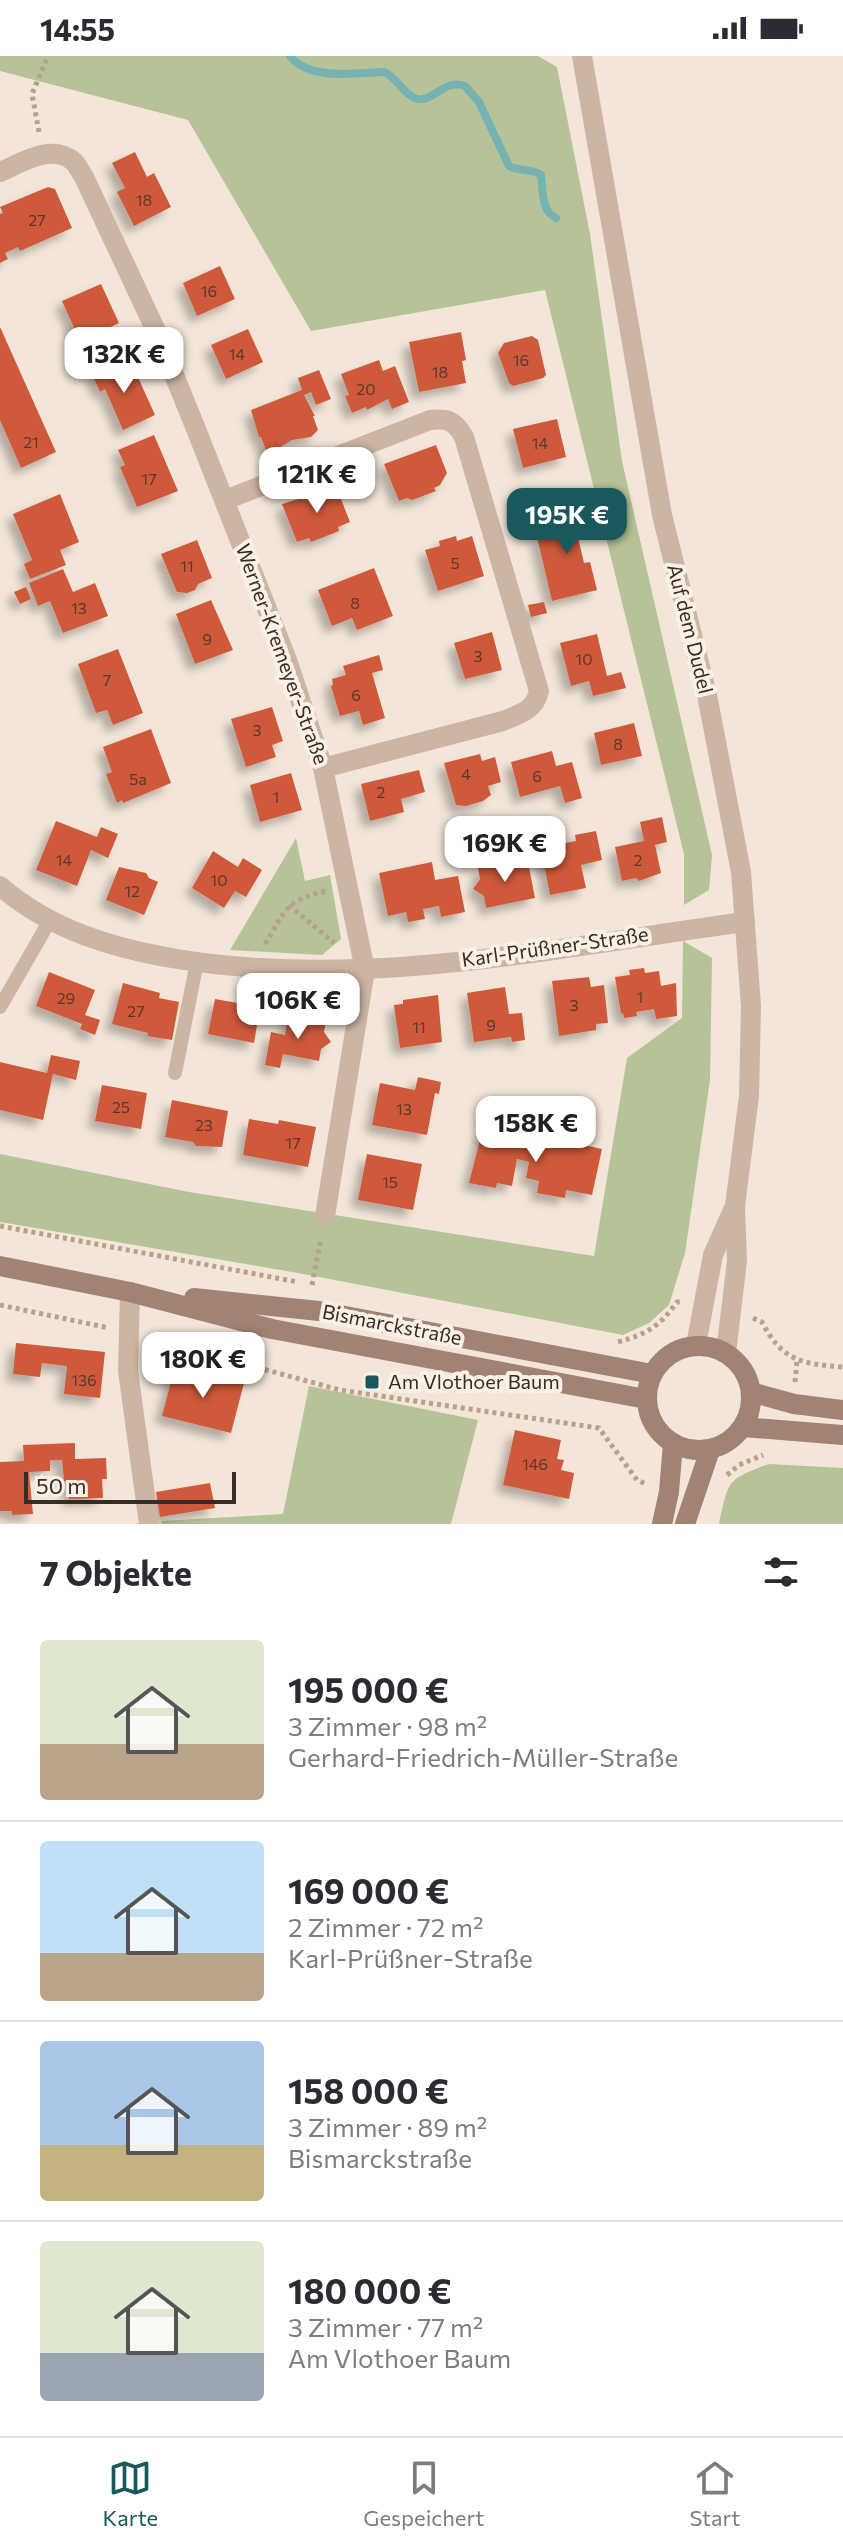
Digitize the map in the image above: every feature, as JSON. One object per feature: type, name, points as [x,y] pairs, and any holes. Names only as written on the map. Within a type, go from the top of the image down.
[{"type":"main road","name":"Bismarckstraße","points":[[0,1266],[130,1292],[272,1329],[646,1399]]},
{"type":"main road","name":"Bismarckstraße","points":[[130,1292],[319,1311],[652,1374]]},
{"type":"main road","points":[[696,1345],[726,1353],[747,1376],[751,1392],[751,1408],[743,1427],[728,1442],[710,1450],[689,1450],[673,1443],[659,1432],[650,1416],[646,1399],[652,1374],[667,1356],[679,1349],[696,1345]]},
{"type":"main road","points":[[751,1392],[794,1404],[843,1410]]},
{"type":"main road","points":[[743,1427],[843,1435]]},
{"type":"main road","points":[[662,1524],[669,1492],[673,1443]]},
{"type":"main road","points":[[685,1524],[710,1450]]},
{"type":"street","name":"Auf dem Dudel","points":[[582,56],[662,515],[707,695],[737,848],[751,1006],[749,1096],[735,1206],[737,1261],[726,1353]]},
{"type":"street","points":[[0,172],[43,153]]},
{"type":"street","name":"Werner-Kremeyer-Straße","points":[[43,153],[60,155],[73,161],[84,177],[157,333],[225,500],[287,660],[323,768],[365,970]]},
{"type":"street","points":[[225,500],[430,420],[445,418],[457,424],[464,437],[539,691],[537,702],[525,713],[503,721],[323,768]]},
{"type":"street","name":"Karl-Prüßner-Straße","points":[[0,886],[49,922],[99,942],[197,962],[249,968],[365,970],[524,955],[745,922]]},
{"type":"street","points":[[325,1216],[365,970]]},
{"type":"street","name":"Auf dem Dudel","points":[[696,1345],[713,1255],[735,1206]]},
{"type":"street","points":[[130,1292],[128,1371],[149,1524]]},
{"type":"lane","points":[[0,1007],[49,922]]},
{"type":"lane","points":[[175,1073],[197,962]]},
{"type":"path","points":[[43,153],[32,94],[48,56]]},
{"type":"path","points":[[249,968],[289,905],[299,898],[349,886]]},
{"type":"path","points":[[289,905],[365,970]]},
{"type":"path","points":[[312,1285],[325,1216]]},
{"type":"path","points":[[616,1343],[643,1335],[663,1321],[677,1302],[704,1306]]},
{"type":"path","points":[[0,1305],[128,1332],[340,1390],[599,1428],[637,1480],[669,1492]]},
{"type":"path","points":[[797,1361],[843,1367]]},
{"type":"green space","points":[[0,56],[538,56],[557,67],[590,234],[622,461],[712,855],[709,890],[684,905],[684,854],[545,290],[311,331],[188,120],[0,71]]},
{"type":"green space","points":[[296,838],[305,881],[330,875],[341,939],[322,955],[230,950]]},
{"type":"green space","points":[[683,941],[712,958],[710,1080],[685,1253],[669,1305],[649,1323],[623,1335],[298,1273],[0,1222],[0,1154],[189,1192],[594,1256],[627,1058],[682,1018]]},
{"type":"green space","points":[[309,1386],[478,1420],[451,1524],[162,1524],[161,1521],[283,1514]]},
{"type":"green space","points":[[769,1464],[843,1468],[843,1524],[719,1524],[728,1490],[737,1478]]},
{"type":"building","points":[[135,152],[147,177],[154,173],[171,207],[134,226],[117,192],[125,188],[112,163]]},
{"type":"building","points":[[48,187],[55,189],[72,228],[20,251],[18,247],[5,253],[8,259],[0,263],[0,214],[3,213],[0,207]]},
{"type":"building","points":[[220,266],[235,299],[197,316],[183,283]]},
{"type":"building","points":[[101,284],[119,323],[80,341],[62,301]]},
{"type":"building","points":[[0,327],[56,452],[21,468],[0,420]]},
{"type":"building","points":[[248,329],[263,362],[226,379],[211,345]]},
{"type":"building","points":[[461,332],[466,383],[419,392],[409,342]]},
{"type":"building","points":[[532,336],[538,340],[546,375],[513,386],[509,383],[498,353],[504,343]]},
{"type":"building","points":[[379,360],[383,371],[395,366],[409,402],[392,409],[388,399],[367,410],[366,407],[352,413],[341,374]]},
{"type":"building","points":[[120,361],[128,379],[137,375],[155,415],[123,430],[105,389],[100,392],[92,374]]},
{"type":"building","points":[[319,370],[331,399],[316,405],[311,392],[304,395],[315,416],[318,430],[311,437],[292,440],[275,450],[266,450],[251,410],[302,390],[298,378]]},
{"type":"building","points":[[557,419],[566,457],[523,468],[513,429]]},
{"type":"building","points":[[154,435],[178,491],[137,507],[120,467],[125,465],[118,450]]},
{"type":"building","points":[[436,445],[447,473],[440,485],[434,488],[436,491],[412,500],[399,501],[384,464]]},
{"type":"building","points":[[335,484],[350,522],[338,527],[339,531],[311,542],[309,538],[297,542],[282,504],[321,492],[320,489]]},
{"type":"building","points":[[60,494],[79,542],[60,550],[66,565],[30,579],[24,564],[32,560],[13,514]]},
{"type":"building","points":[[582,502],[587,526],[576,529],[584,563],[590,562],[597,590],[552,601],[537,537],[562,531],[557,508]]},
{"type":"building","points":[[456,536],[457,541],[472,536],[484,576],[438,591],[425,550],[440,546],[439,541]]},
{"type":"building","points":[[197,540],[212,578],[198,584],[195,590],[177,592],[161,554]]},
{"type":"building","points":[[374,568],[393,616],[357,630],[352,618],[332,626],[318,590]]},
{"type":"building","points":[[63,569],[73,592],[95,583],[108,616],[63,633],[50,601],[38,606],[29,583]]},
{"type":"building","points":[[26,587],[31,599],[20,604],[14,592]]},
{"type":"building","points":[[211,600],[233,650],[195,664],[176,614]]},
{"type":"building","points":[[544,602],[547,613],[531,617],[528,605]]},
{"type":"building","points":[[492,632],[502,670],[465,679],[454,643]]},
{"type":"building","points":[[597,634],[607,676],[621,672],[626,688],[593,696],[589,681],[571,686],[560,643]]},
{"type":"building","points":[[118,649],[143,713],[113,725],[107,710],[96,713],[78,664]]},
{"type":"building","points":[[379,655],[383,670],[372,673],[385,718],[363,725],[359,711],[340,716],[331,686],[332,679],[346,675],[343,666]]},
{"type":"building","points":[[272,707],[283,741],[272,745],[276,757],[246,767],[231,719]]},
{"type":"building","points":[[634,723],[642,756],[601,765],[594,733]]},
{"type":"building","points":[[151,729],[171,783],[117,803],[106,774],[112,772],[103,747]]},
{"type":"building","points":[[552,751],[556,766],[572,762],[582,798],[565,803],[560,786],[520,797],[511,762]]},
{"type":"building","points":[[480,754],[482,761],[495,757],[501,782],[488,786],[491,795],[483,801],[466,806],[456,805],[444,763]]},
{"type":"building","points":[[419,770],[425,792],[401,799],[404,812],[370,821],[361,784]]},
{"type":"building","points":[[291,773],[302,810],[260,822],[250,785]]},
{"type":"building","points":[[662,817],[667,842],[655,845],[661,873],[639,881],[636,878],[622,881],[615,847],[644,841],[640,822]]},
{"type":"building","points":[[56,821],[97,837],[101,827],[118,834],[108,858],[91,850],[77,886],[36,870]]},
{"type":"building","points":[[596,831],[602,860],[581,865],[586,888],[550,895],[541,848],[576,841],[575,835]]},
{"type":"building","points":[[213,851],[238,867],[243,858],[262,870],[246,897],[235,891],[224,908],[192,888]]},
{"type":"building","points":[[515,861],[516,864],[528,862],[535,898],[486,908],[484,896],[473,889],[480,879],[478,868]]},
{"type":"building","points":[[432,862],[435,880],[458,876],[465,912],[441,917],[439,906],[423,909],[425,919],[408,922],[406,912],[388,916],[379,873]]},
{"type":"building","points":[[119,867],[146,873],[158,882],[144,915],[106,900]]},
{"type":"building","points":[[644,968],[645,973],[659,971],[661,986],[676,983],[677,1016],[656,1019],[654,1009],[624,1018],[621,1014],[615,977],[630,975],[629,970]]},
{"type":"building","points":[[49,972],[95,990],[85,1015],[100,1020],[95,1035],[80,1029],[82,1024],[36,1006]]},
{"type":"building","points":[[589,977],[591,987],[604,985],[608,1023],[596,1024],[596,1030],[559,1036],[552,981]]},
{"type":"building","points":[[123,983],[160,993],[159,998],[179,1002],[172,1040],[147,1036],[148,1033],[112,1024]]},
{"type":"building","points":[[505,987],[509,1014],[522,1013],[525,1040],[512,1042],[511,1037],[474,1042],[467,993]]},
{"type":"building","points":[[438,995],[442,1042],[400,1048],[394,1005],[403,1004],[403,1000]]},
{"type":"building","points":[[215,999],[260,1007],[254,1043],[208,1034]]},
{"type":"building","points":[[289,1014],[326,1021],[324,1032],[331,1042],[321,1049],[319,1061],[283,1054],[280,1068],[265,1065],[271,1032],[285,1035]]},
{"type":"building","points":[[51,1055],[80,1061],[76,1080],[53,1074],[43,1120],[0,1110],[0,1062],[47,1073]]},
{"type":"building","points":[[418,1077],[441,1082],[439,1094],[435,1093],[427,1135],[372,1125],[380,1083],[415,1090]]},
{"type":"building","points":[[102,1085],[147,1093],[141,1129],[95,1121]]},
{"type":"building","points":[[172,1100],[228,1111],[222,1147],[196,1146],[193,1142],[165,1137]]},
{"type":"building","points":[[249,1119],[278,1124],[279,1120],[316,1127],[308,1167],[243,1155]]},
{"type":"building","points":[[512,1131],[535,1135],[534,1144],[553,1148],[555,1139],[602,1149],[592,1195],[566,1190],[565,1198],[537,1193],[539,1181],[526,1178],[529,1162],[517,1159],[512,1186],[497,1183],[496,1188],[469,1183],[482,1132],[511,1138]]},
{"type":"building","points":[[367,1154],[422,1164],[413,1210],[358,1200]]},
{"type":"building","points":[[16,1343],[105,1352],[100,1398],[64,1394],[67,1366],[42,1363],[40,1377],[13,1374]]},
{"type":"building","points":[[175,1366],[244,1383],[231,1433],[162,1416]]},
{"type":"building","points":[[515,1430],[561,1440],[557,1459],[564,1460],[561,1470],[574,1473],[569,1499],[503,1485]]},
{"type":"building","points":[[75,1443],[75,1459],[106,1458],[107,1479],[102,1479],[103,1498],[69,1499],[69,1481],[64,1481],[62,1460],[50,1460],[50,1471],[29,1472],[33,1514],[12,1515],[12,1511],[0,1511],[0,1462],[24,1461],[23,1445]]},
{"type":"building","points":[[210,1483],[215,1508],[160,1517],[156,1492]]},
{"type":"waterway","points":[[290,56],[298,64],[321,72],[384,72],[415,98],[427,98],[450,85],[465,86],[479,102],[509,166],[541,175],[545,205],[556,218]]},
{"type":"place","name":"Am Vlothoer Baum","points":[[372,1382]]}]
